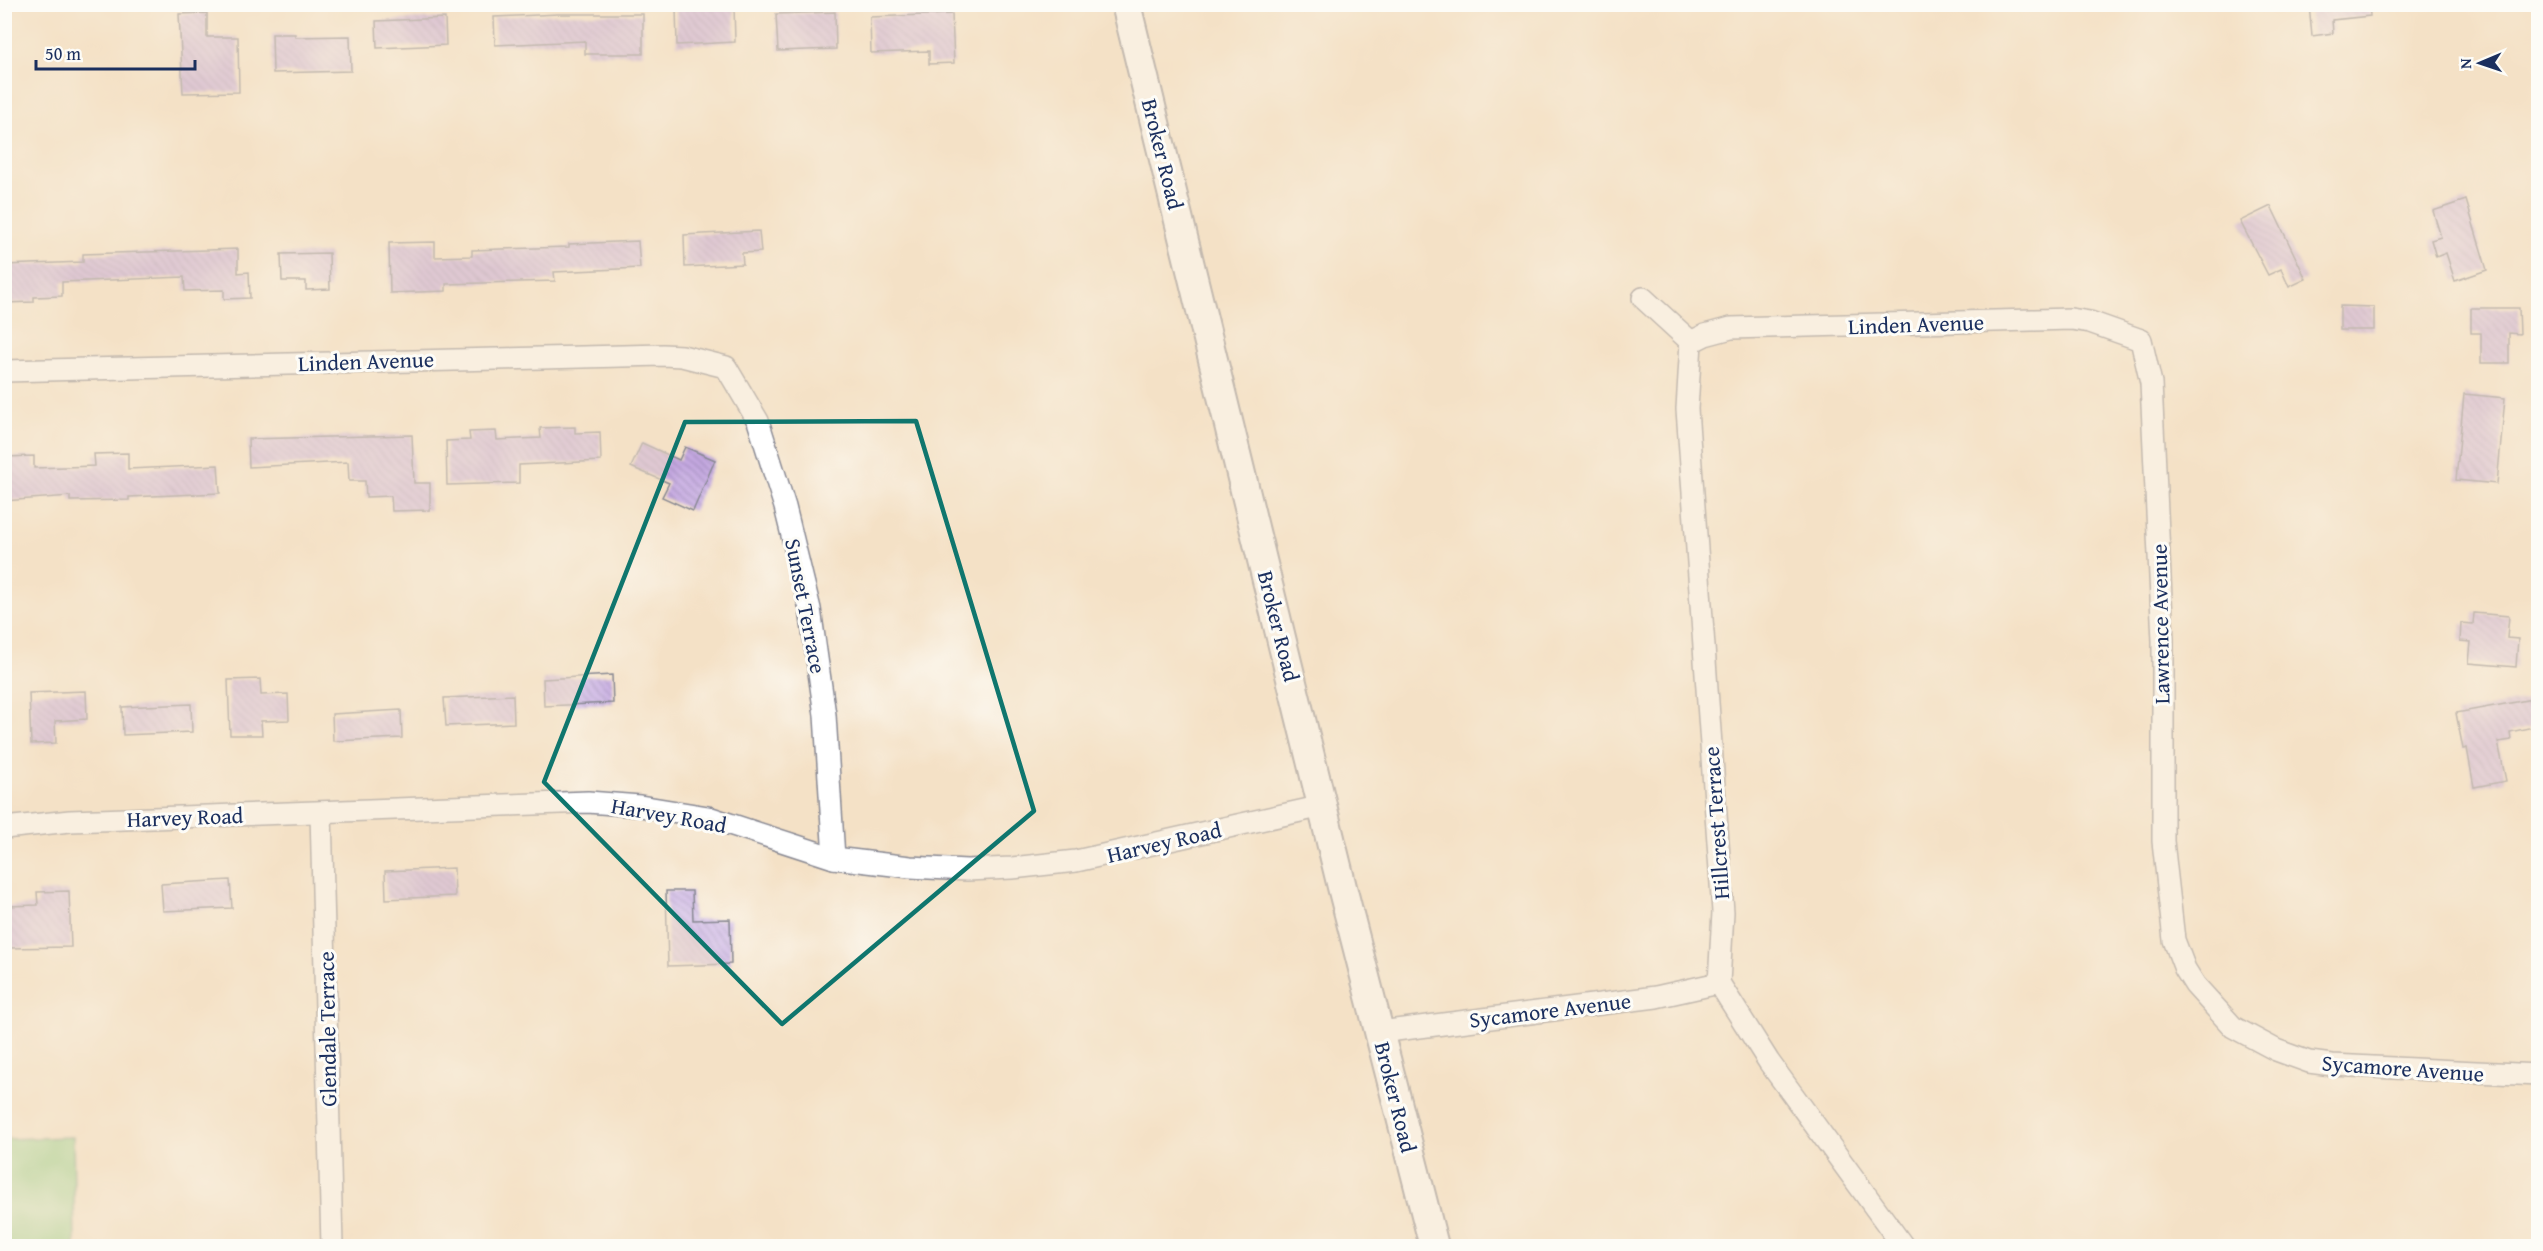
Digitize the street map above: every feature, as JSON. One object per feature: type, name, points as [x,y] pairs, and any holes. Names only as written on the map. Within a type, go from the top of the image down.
[{"type":"street","name":"Broker Road","points":[[1126,4],[1323,806],[1434,1246]]},
{"type":"street","points":[[1642,298],[1690,342]]},
{"type":"street","name":"Linden Avenue","points":[[1690,342],[1704,335],[1731,328],[2071,319],[2090,321],[2141,340]]},
{"type":"street","name":"Lawrence Avenue","points":[[2141,340],[2151,383],[2163,641],[2164,862],[2169,909]]},
{"type":"street","name":"Hillcrest Terrace","points":[[1690,342],[1687,409],[1723,912],[1719,983]]},
{"type":"street","name":"Linden Avenue","points":[[4,371],[663,355],[682,356],[726,367]]},
{"type":"street","name":"Sunset Terrace","points":[[726,367],[758,421],[785,507],[810,609],[825,715],[834,858]]},
{"type":"street","name":"Harvey Road","points":[[4,828],[70,821],[588,802],[640,806],[708,817],[834,858],[910,867],[967,870],[1066,862],[1323,806]]},
{"type":"street","name":"Glendale Terrace","points":[[321,813],[332,1246]]},
{"type":"street","name":"Sycamore Avenue","points":[[2169,909],[2174,940],[2185,969],[2195,985],[2233,1027],[2276,1050],[2309,1062],[2332,1065],[2538,1075]]},
{"type":"street","points":[[1719,983],[1769,1062],[1903,1246]]},
{"type":"street","name":"Sycamore Avenue","points":[[1380,1032],[1656,997],[1719,983]]},
{"type":"highlighted area","points":[[916,421],[1034,811],[782,1024],[544,782],[685,422]]},
{"type":"green space","points":[[73,1137],[75,1246],[5,1246],[5,1139]]},
{"type":"building","points":[[2309,4],[2369,4],[2370,16],[2332,20],[2333,33],[2312,36]]},
{"type":"building","points":[[734,6],[735,42],[677,45],[676,8]]},
{"type":"building","points":[[835,12],[836,49],[778,51],[776,14]]},
{"type":"building","points":[[207,13],[207,37],[238,37],[239,92],[183,93],[179,14]]},
{"type":"building","points":[[643,14],[643,54],[585,54],[585,41],[495,45],[494,17]]},
{"type":"building","points":[[952,14],[954,63],[929,64],[929,51],[871,53],[870,17]]},
{"type":"building","points":[[445,18],[446,45],[377,48],[376,21]]},
{"type":"building","points":[[272,34],[295,34],[295,37],[350,36],[351,71],[273,73]]},
{"type":"building","points":[[2466,200],[2487,270],[2455,281],[2446,253],[2436,257],[2431,240],[2441,237],[2433,211]]},
{"type":"building","points":[[2271,206],[2306,279],[2289,287],[2281,269],[2268,275],[2240,221]]},
{"type":"building","points":[[759,231],[761,252],[742,253],[743,264],[685,267],[684,235]]},
{"type":"building","points":[[638,241],[640,268],[554,272],[555,281],[446,284],[446,291],[390,293],[389,243],[435,242],[435,257],[472,256],[472,250],[569,247],[569,244]]},
{"type":"building","points":[[238,249],[238,273],[249,272],[250,298],[224,299],[224,290],[185,291],[184,277],[62,282],[62,296],[34,297],[34,302],[4,303],[4,265],[83,262],[83,254]]},
{"type":"building","points":[[329,253],[330,289],[306,290],[306,281],[282,281],[281,254]]},
{"type":"building","points":[[2340,306],[2374,307],[2374,330],[2340,330]]},
{"type":"building","points":[[2471,308],[2519,308],[2520,334],[2509,333],[2509,363],[2481,363],[2481,333],[2471,333]]},
{"type":"building","points":[[2464,394],[2505,398],[2497,484],[2456,480]]},
{"type":"building","points":[[575,427],[575,433],[600,432],[601,461],[519,465],[519,483],[447,485],[446,441],[470,440],[469,432],[496,431],[497,440],[541,438],[540,428]]},
{"type":"building","points":[[412,435],[414,483],[430,483],[430,510],[392,511],[391,496],[366,497],[365,481],[349,481],[348,462],[249,467],[248,439]]},
{"type":"building","points":[[642,443],[679,460],[685,447],[715,460],[693,511],[662,497],[669,483],[631,467]]},
{"type":"building","points":[[128,453],[128,469],[218,465],[220,493],[129,497],[129,500],[70,501],[70,496],[4,501],[4,457],[34,456],[34,468],[95,466],[94,454]]},
{"type":"building","points":[[2474,613],[2509,616],[2507,638],[2518,639],[2516,667],[2469,663],[2471,642],[2460,641],[2461,623],[2473,624]]},
{"type":"building","points":[[612,675],[613,703],[544,706],[543,679]]},
{"type":"building","points":[[260,679],[261,695],[288,694],[289,720],[261,721],[262,735],[230,735],[228,680]]},
{"type":"building","points":[[86,691],[87,719],[55,721],[56,743],[31,744],[29,693]]},
{"type":"building","points":[[513,695],[514,723],[446,726],[444,698]]},
{"type":"building","points":[[2538,698],[2538,726],[2510,732],[2511,740],[2498,742],[2506,781],[2474,787],[2467,748],[2463,749],[2456,713]]},
{"type":"building","points":[[191,704],[192,732],[123,735],[122,707]]},
{"type":"building","points":[[401,710],[402,738],[333,741],[332,714]]},
{"type":"building","points":[[454,868],[455,896],[386,899],[385,871]]},
{"type":"building","points":[[230,880],[232,908],[163,911],[161,884]]},
{"type":"building","points":[[69,891],[71,947],[8,948],[7,906],[38,905],[37,892]]},
{"type":"building","points":[[666,891],[692,891],[693,920],[730,919],[731,964],[668,966]]}]
